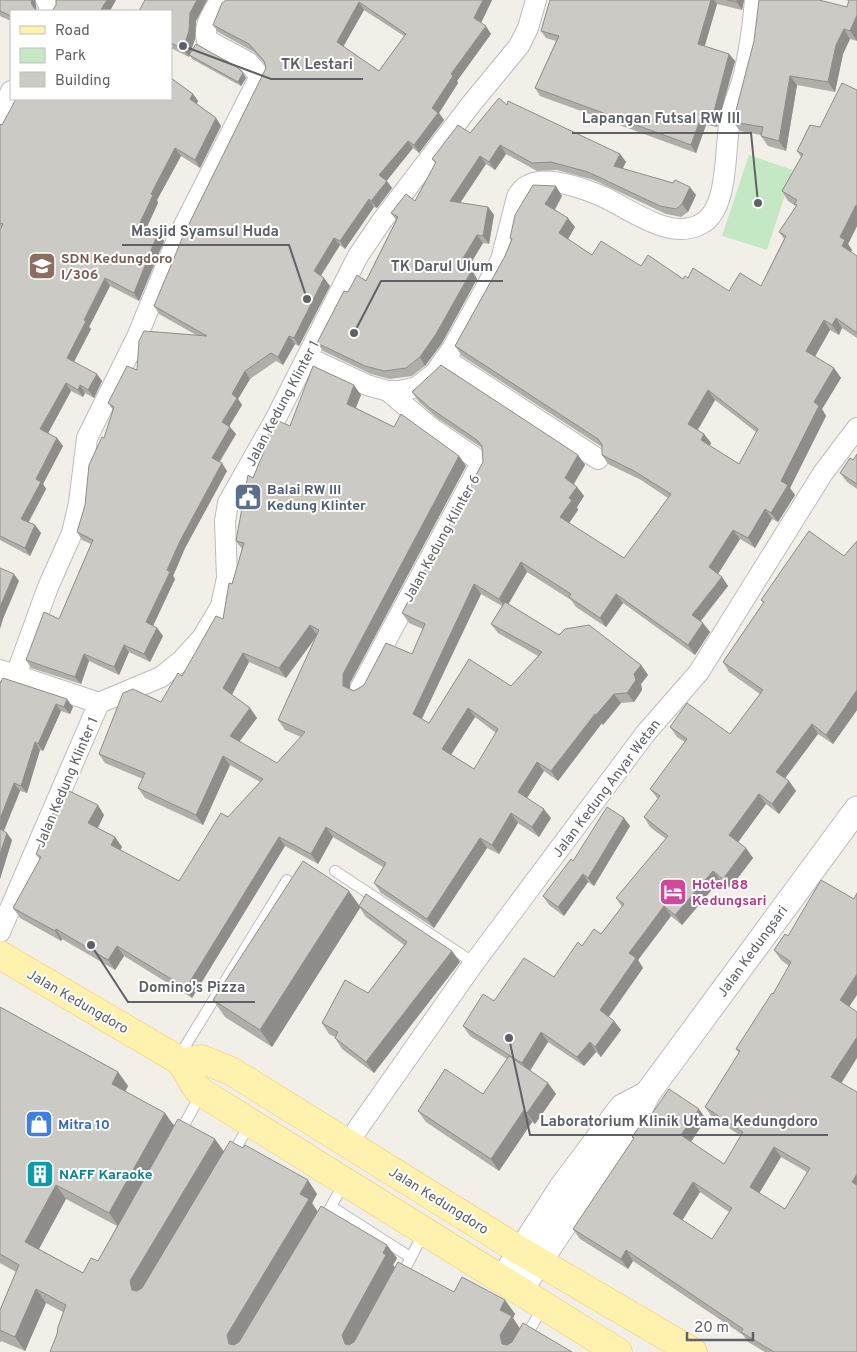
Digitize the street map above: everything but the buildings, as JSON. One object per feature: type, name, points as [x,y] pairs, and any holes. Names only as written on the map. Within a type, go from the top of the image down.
[{"type":"main road","name":"Jalan Kedungdoro","points":[[0,955],[180,1061],[201,1059],[223,1067],[529,1255],[693,1352]]},
{"type":"main road","points":[[180,1061],[190,1081],[202,1092],[618,1352]]},
{"type":"street","points":[[99,703],[8,672],[72,534],[79,503],[86,438],[137,337],[178,237],[260,76],[248,62],[207,40],[204,33],[220,0]]},
{"type":"street","name":"Jalan Kedung Klinter 1","points":[[0,932],[99,703],[161,677],[182,660],[202,638],[221,606],[227,578],[225,522],[228,503],[307,357],[358,256],[381,222],[460,118],[519,46],[528,28],[536,0]]},
{"type":"street","points":[[307,357],[367,385],[388,391],[400,391],[417,387],[434,374],[445,359],[501,260],[520,191],[535,181],[568,185],[600,195],[660,225],[684,229],[701,224],[714,213],[721,192],[731,116],[742,79],[755,0]]},
{"type":"street","points":[[0,116],[10,93]]},
{"type":"street","points":[[445,359],[598,459]]},
{"type":"street","name":"Jalan Kedung Klinter 6","points":[[360,689],[479,467],[477,459],[430,427],[388,391]]},
{"type":"street","name":"Jalan Kedung Anyar Wetan","points":[[347,1144],[474,963],[645,734],[699,672],[824,473],[857,428]]},
{"type":"street","name":"Jalan Kedungsari","points":[[511,1285],[622,1107],[647,1094],[857,809]]},
{"type":"lane","points":[[335,872],[474,963]]},
{"type":"lane","points":[[180,1061],[286,880]]},
{"type":"lane","points":[[173,1144],[202,1092]]},
{"type":"lane","points":[[226,1165],[250,1123]]},
{"type":"lane","points":[[317,1231],[345,1181]]},
{"type":"lane","points":[[332,1206],[410,1258]]},
{"type":"lane","points":[[397,1284],[425,1231]]},
{"type":"lane","points":[[516,1352],[544,1306]]},
{"type":"green space","points":[[749,155],[793,170],[767,250],[722,236]]},
{"type":"place","name":"TK Lestari","points":[[183,46]]},
{"type":"place","name":"Lapangan Futsal RW III","points":[[758,203]]},
{"type":"place","name":"SDN Kedungdoro I/306","points":[[42,266]]},
{"type":"place","name":"Masjid Syamsul Huda","points":[[307,299]]},
{"type":"place","name":"TK Darul Ulum","points":[[354,333]]},
{"type":"place","name":"Balai RW III Kedung Klinter","points":[[248,497]]},
{"type":"place","name":"Hotel 88 Kedungsari","points":[[673,892]]},
{"type":"place","name":"Domino's Pizza","points":[[91,945]]},
{"type":"place","name":"Laboratorium Klinik Utama Kedungdoro","points":[[509,1038]]},
{"type":"place","name":"Mitra 10","points":[[39,1124]]},
{"type":"place","name":"NAFF Karaoke","points":[[40,1174]]}]
